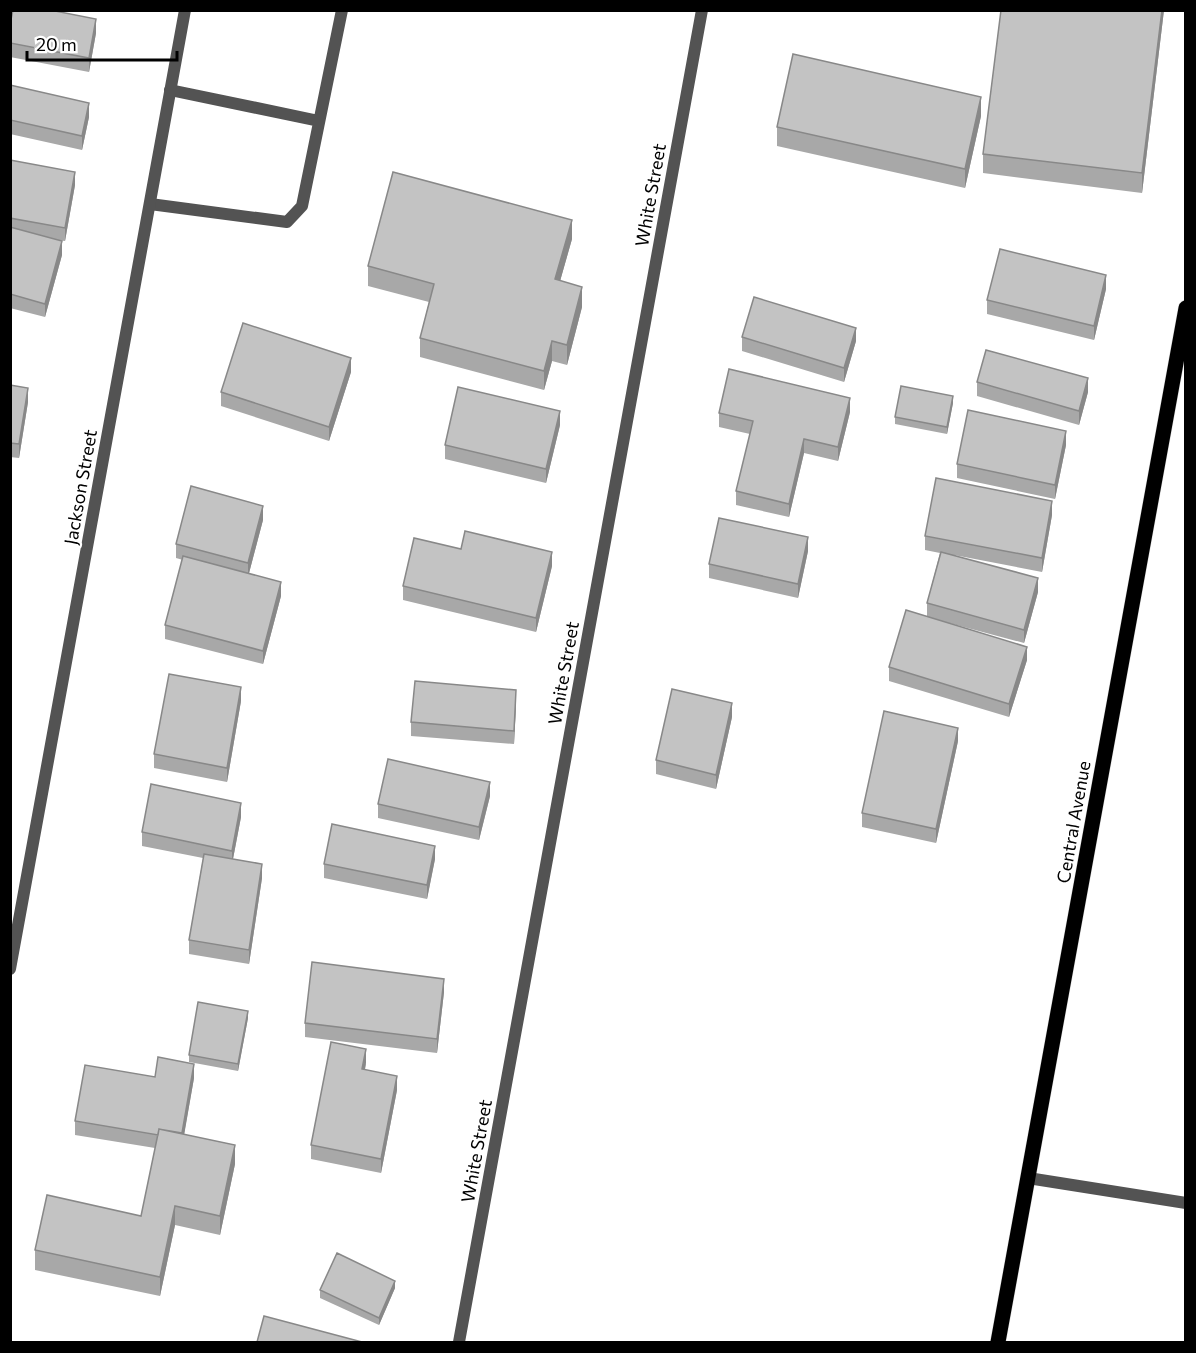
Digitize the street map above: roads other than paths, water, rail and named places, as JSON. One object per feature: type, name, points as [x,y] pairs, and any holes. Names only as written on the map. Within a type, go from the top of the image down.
[{"type":"main road","name":"Central Avenue","points":[[998,1342],[1185,308]]},
{"type":"street","name":"Jackson Street","points":[[10,969],[185,10]]},
{"type":"street","points":[[150,204],[287,222],[302,206],[342,10]]},
{"type":"street","name":"White Street","points":[[459,1342],[702,10]]},
{"type":"street","points":[[170,90],[320,121]]},
{"type":"street","points":[[1028,1178],[1185,1203]]}]
